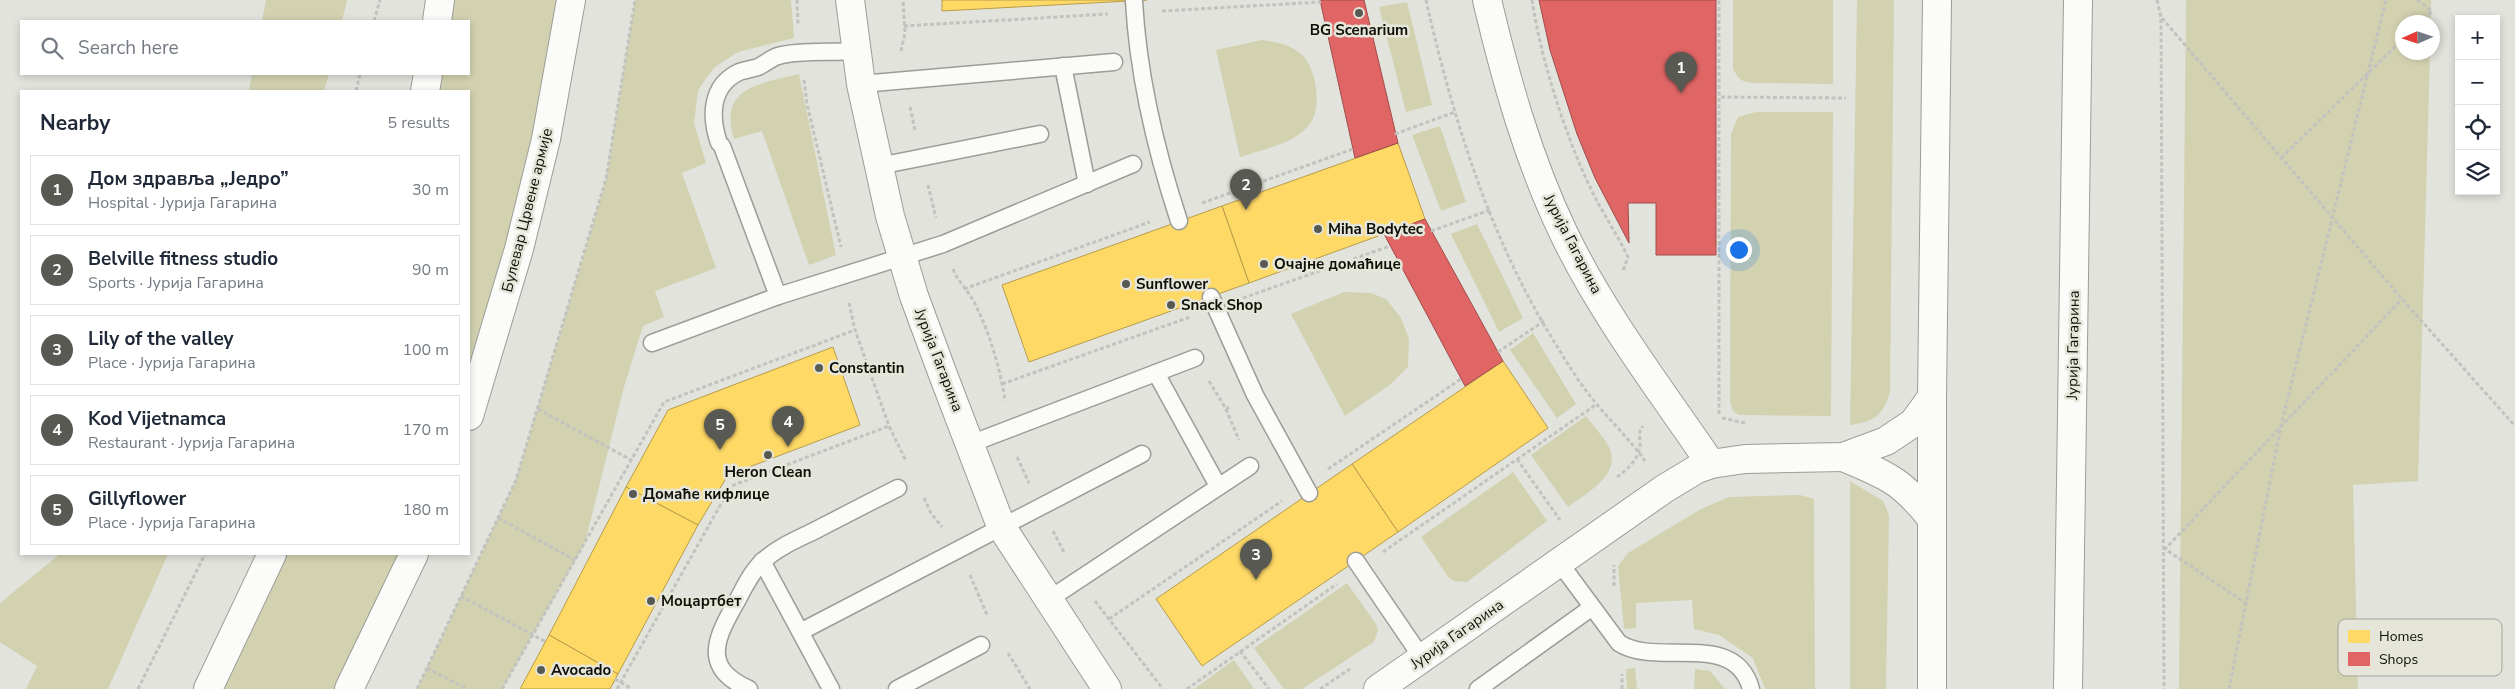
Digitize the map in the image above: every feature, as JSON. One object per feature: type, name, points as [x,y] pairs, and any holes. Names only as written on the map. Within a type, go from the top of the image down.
[{"type":"street","points":[[437,20],[440,0]]},
{"type":"street","name":"Булевар Црвене армије","points":[[470,413],[492,342],[546,139],[572,0]]},
{"type":"street","name":"Јурија Гагарина","points":[[850,0],[855,51],[861,84],[901,256],[970,444],[1001,526],[1107,689]]},
{"type":"street","name":"Јурија Гагарина","points":[[1487,0],[1508,87],[1527,145],[1564,234],[1596,293],[1711,464]]},
{"type":"street","points":[[1932,689],[1932,396],[1937,0]]},
{"type":"street","name":"Јурија Гагарина","points":[[2068,689],[2078,0]]},
{"type":"street","points":[[425,90],[428,75]]},
{"type":"street","name":"Јурија Гагарина","points":[[1378,689],[1664,489],[1697,469],[1711,464],[1745,459],[1843,457],[1886,441],[1906,428],[1913,423],[1932,396]]},
{"type":"street","name":"Јурија Гагарина","points":[[1843,457],[1889,476],[1913,494],[1932,519]]},
{"type":"street","points":[[208,689],[272,555]]},
{"type":"street","points":[[349,689],[414,555]]},
{"type":"lane","points":[[1134,1],[1139,60],[1162,162],[1179,221]]},
{"type":"lane","points":[[778,296],[713,124],[714,104],[718,92],[738,73],[757,67],[776,56],[800,52],[822,54],[855,51]]},
{"type":"lane","points":[[757,67],[779,67],[801,62],[822,54]]},
{"type":"lane","points":[[861,84],[1114,62]]},
{"type":"lane","points":[[1063,66],[1087,184]]},
{"type":"lane","points":[[879,166],[1040,134]]},
{"type":"lane","points":[[652,343],[778,296],[943,244],[1133,164]]},
{"type":"lane","points":[[1210,297],[1255,395],[1309,493]]},
{"type":"lane","points":[[970,444],[1195,358]]},
{"type":"lane","points":[[1156,373],[1218,486]]},
{"type":"lane","points":[[802,631],[1142,454]]},
{"type":"lane","points":[[1048,600],[1077,578],[1250,466]]},
{"type":"lane","points":[[749,689],[733,682],[724,673],[716,646],[720,632],[750,578],[762,561],[784,546],[898,488]]},
{"type":"lane","points":[[762,561],[802,631],[831,689]]},
{"type":"lane","points":[[1559,562],[1615,639],[1626,648],[1642,652],[1708,653],[1736,664],[1747,678],[1751,689]]},
{"type":"lane","points":[[1358,564],[1422,658]]},
{"type":"lane","points":[[1478,689],[1591,608]]},
{"type":"lane","points":[[897,689],[981,645]]},
{"type":"path","points":[[374,20],[380,0]]},
{"type":"path","points":[[417,689],[516,480],[606,180],[635,0]]},
{"type":"path","points":[[903,0],[905,33],[901,50],[905,80],[921,158],[943,244],[958,282],[977,307],[999,372],[1005,400],[1005,431],[1040,507],[1077,578],[1163,689]]},
{"type":"path","points":[[1426,0],[1444,76],[1469,160],[1510,258],[1559,350],[1596,404],[1639,452],[1664,489]]},
{"type":"path","points":[[1532,0],[1543,51],[1570,137],[1587,182],[1628,257],[1628,264],[1624,267],[1624,278]]},
{"type":"path","points":[[1614,480],[1630,466],[1639,452],[1641,427],[1695,400],[1719,418],[1720,0]]},
{"type":"path","points":[[2157,0],[2161,18],[2165,549],[2164,689]]},
{"type":"path","points":[[2229,689],[2281,426],[2386,0]]},
{"type":"path","points":[[2417,0],[2432,11],[2428,15]]},
{"type":"path","points":[[2161,18],[2402,299],[2515,426]]},
{"type":"path","points":[[2281,158],[2395,47]]},
{"type":"path","points":[[801,62],[807,104],[847,273],[849,305],[855,330],[889,426],[910,469]]},
{"type":"path","points":[[356,90],[360,75]]},
{"type":"path","points":[[1721,97],[1846,98]]},
{"type":"path","points":[[1395,134],[1455,112]]},
{"type":"path","points":[[1431,231],[1490,210]]},
{"type":"path","points":[[2165,549],[2402,299]]},
{"type":"path","points":[[1498,352],[1544,321]]},
{"type":"path","points":[[502,689],[664,402],[855,330]]},
{"type":"path","points":[[1187,689],[1358,564],[1517,459],[1596,404]]},
{"type":"path","points":[[538,408],[632,460]]},
{"type":"path","points":[[1226,409],[1250,466]]},
{"type":"path","points":[[617,689],[731,486],[889,426]]},
{"type":"path","points":[[1517,459],[1560,521]]},
{"type":"path","points":[[922,495],[931,513],[960,549]]},
{"type":"path","points":[[1552,526],[1566,517]]},
{"type":"path","points":[[498,518],[575,560]]},
{"type":"path","points":[[2165,549],[2247,604]]},
{"type":"path","points":[[138,689],[205,555]]},
{"type":"path","points":[[461,596],[546,642]]},
{"type":"path","points":[[1240,651],[1268,689]]},
{"type":"path","points":[[427,668],[467,689]]},
{"type":"path","points":[[1320,689],[1351,668]]},
{"type":"path","points":[[615,679],[632,689]]},
{"type":"green space","points":[[266,0],[347,0],[342,20],[262,20]]},
{"type":"green space","points":[[440,0],[571,0],[470,412],[470,90],[425,90],[428,75],[470,75],[470,20],[437,20]]},
{"type":"green space","points":[[635,0],[791,0],[794,38],[738,52],[715,67],[698,91],[694,123],[706,163],[682,173],[716,268],[655,291],[664,317],[643,326],[624,387],[585,543],[502,689],[417,689],[516,480],[606,180]]},
{"type":"green space","points":[[1733,0],[1833,0],[1833,84],[1754,83],[1741,80],[1733,68]]},
{"type":"green space","points":[[1857,0],[1894,0],[1890,392],[1884,407],[1876,416],[1866,422],[1850,425]]},
{"type":"green space","points":[[2186,0],[2431,0],[2431,15],[2395,15],[2395,60],[2430,60],[2418,481],[2353,485],[2356,619],[2338,619],[2338,676],[2358,676],[2358,689],[2179,689]]},
{"type":"green space","points":[[1407,2],[1432,105],[1406,112],[1379,7]]},
{"type":"green space","points":[[1262,40],[1288,46],[1301,54],[1306,60],[1316,86],[1316,106],[1311,122],[1297,136],[1279,145],[1240,157],[1216,50]]},
{"type":"green space","points":[[799,74],[836,255],[809,265],[762,131],[734,139],[731,122],[732,108],[737,98],[746,91],[757,85]]},
{"type":"green space","points":[[252,75],[329,75],[324,90],[249,90]]},
{"type":"green space","points":[[1756,112],[1833,112],[1831,416],[1739,415],[1733,411],[1730,401],[1731,134],[1738,117]]},
{"type":"green space","points":[[1440,126],[1466,202],[1441,211],[1412,135]]},
{"type":"green space","points":[[1477,224],[1523,318],[1499,332],[1451,234]]},
{"type":"green space","points":[[1344,292],[1371,293],[1386,299],[1401,318],[1409,339],[1408,367],[1391,384],[1345,416],[1291,314]]},
{"type":"green space","points":[[1533,333],[1576,404],[1557,418],[1510,350]]},
{"type":"green space","points":[[1586,416],[1607,443],[1612,461],[1605,477],[1568,507],[1531,455]]},
{"type":"green space","points":[[1513,472],[1547,521],[1467,582],[1454,581],[1449,578],[1421,537]]},
{"type":"green space","points":[[1850,481],[1883,501],[1889,515],[1886,689],[1850,689]]},
{"type":"green space","points":[[1800,495],[1814,499],[1815,689],[1765,689],[1753,658],[1719,635],[1694,629],[1692,600],[1636,603],[1636,628],[1624,629],[1618,566],[1628,553],[1701,509],[1729,497]]},
{"type":"green space","points":[[59,555],[168,555],[108,689],[26,689],[37,666],[0,642],[0,603]]},
{"type":"green space","points":[[272,555],[414,555],[349,689],[208,689]]},
{"type":"green space","points":[[1347,583],[1376,624],[1378,630],[1374,642],[1302,689],[1284,689],[1254,648]]},
{"type":"green space","points":[[1234,660],[1254,689],[1194,689]]},
{"type":"green space","points":[[1635,668],[1637,689],[1627,689],[1626,669]]},
{"type":"green space","points":[[1695,669],[1710,671],[1725,689],[1694,689]]},
{"type":"building: Homes","points":[[942,0],[1147,0],[942,11]]},
{"type":"building: Homes","name":"Sunflower","points":[[1398,143],[1425,219],[1249,283],[1222,206]]},
{"type":"building: Homes","name":"Sunflower","points":[[1222,206],[1249,283],[1029,362],[1002,285]]},
{"type":"building: Homes","points":[[833,347],[860,425],[728,475],[698,525],[626,487],[668,410]]},
{"type":"building: Homes","points":[[1503,361],[1548,428],[1398,532],[1352,464]]},
{"type":"building: Homes","points":[[1352,464],[1398,532],[1202,666],[1156,599]]},
{"type":"building: Homes","points":[[626,487],[698,525],[618,674],[549,635]]},
{"type":"building: Homes","points":[[549,635],[618,674],[610,689],[520,689]]},
{"type":"building: Shops","points":[[1320,0],[1364,0],[1398,143],[1355,158]]},
{"type":"building: Shops","points":[[1539,0],[1716,0],[1716,255],[1656,255],[1656,203],[1628,203],[1629,243],[1595,178],[1577,134],[1550,50]]},
{"type":"building: Shops","points":[[1425,219],[1503,361],[1465,386],[1384,234]]},
{"type":"place","name":"BG Scenarium","points":[[1359,13]]},
{"type":"place","name":"Дом здравља „Једро”","points":[[1681,93]]},
{"type":"place","name":"Belville fitness studio","points":[[1246,210]]},
{"type":"place","name":"Miha Bodytec","points":[[1318,229]]},
{"type":"place","name":"Очајне домаћице","points":[[1264,264]]},
{"type":"place","name":"Sunflower","points":[[1126,284]]},
{"type":"place","name":"Snack Shop","points":[[1171,305]]},
{"type":"place","name":"Constantin","points":[[819,368]]},
{"type":"place","name":"Kod Vijetnamca","points":[[788,447]]},
{"type":"place","name":"Gillyflower","points":[[720,450]]},
{"type":"place","name":"Heron Clean","points":[[768,455]]},
{"type":"place","name":"Домаће кифлице","points":[[633,494]]},
{"type":"place","name":"Lily of the valley","points":[[1256,580]]},
{"type":"place","name":"Моцартбет","points":[[651,601]]},
{"type":"place","name":"Avocado","points":[[541,670]]}]
